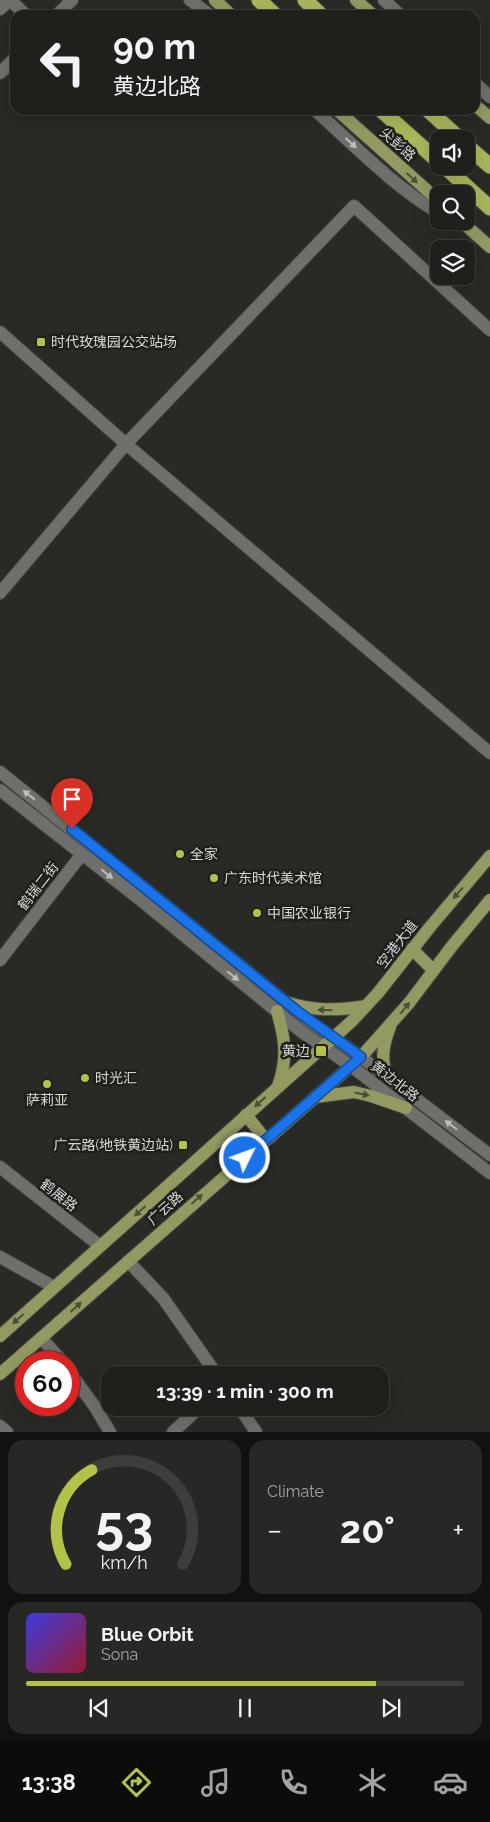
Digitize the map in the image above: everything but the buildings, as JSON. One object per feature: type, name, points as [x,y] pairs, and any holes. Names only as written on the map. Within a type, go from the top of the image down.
[{"type":"highway","points":[[304,0],[315,10]]},
{"type":"highway","points":[[387,115],[430,154]]},
{"type":"highway","points":[[434,115],[450,130]]},
{"type":"highway","points":[[475,153],[490,166]]},
{"type":"highway","points":[[454,175],[490,208]]},
{"type":"main road","points":[[215,0],[226,10]]},
{"type":"main road","points":[[356,0],[367,10]]},
{"type":"main road","points":[[480,109],[490,118]]},
{"type":"main road","name":"尖彭路","points":[[343,115],[430,193]]},
{"type":"main road","points":[[471,230],[490,247]]},
{"type":"main road","name":"空港大道","points":[[323,1047],[366,1006],[490,856]]},
{"type":"main road","points":[[361,1057],[391,1024],[490,900]]},
{"type":"main road","points":[[412,949],[433,970]]},
{"type":"main road","points":[[278,1086],[283,1070],[285,1051],[281,1006],[325,1010],[366,1006]]},
{"type":"main road","points":[[388,1078],[383,1067],[382,1056],[391,1024]]},
{"type":"main road","name":"广云路","points":[[0,1336],[323,1047]]},
{"type":"main road","name":"广云路","points":[[0,1374],[361,1057]]},
{"type":"main road","points":[[315,1097],[354,1092],[406,1108]]},
{"type":"main road","points":[[246,1115],[266,1140]]},
{"type":"street","points":[[0,9],[10,0],[21,10]]},
{"type":"street","points":[[62,10],[72,0]]},
{"type":"street","points":[[190,0],[202,7]]},
{"type":"street","points":[[384,0],[395,10]]},
{"type":"street","points":[[0,73],[10,63]]},
{"type":"street","points":[[480,88],[490,97]]},
{"type":"street","points":[[321,115],[414,197],[430,207]]},
{"type":"street","points":[[0,593],[126,444],[354,206],[490,330]]},
{"type":"street","points":[[469,230],[476,234]]},
{"type":"street","points":[[0,332],[126,444],[490,754]]},
{"type":"street","name":"黄边北路","points":[[0,772],[281,1006],[323,1047],[351,1066],[490,1173]]},
{"type":"street","name":"黄边北路","points":[[0,790],[281,1006],[361,1057],[490,1155]]},
{"type":"street","name":"鹤瑞二街","points":[[0,960],[82,854]]},
{"type":"street","name":"鹤展路","points":[[0,1167],[100,1246]]},
{"type":"street","points":[[0,1257],[54,1288]]},
{"type":"street","points":[[128,1261],[163,1298],[211,1366]]},
{"type":"street","points":[[41,1338],[53,1351]]},
{"type":"street","points":[[80,1386],[110,1432]]},
{"type":"street","points":[[173,1432],[190,1416]]},
{"type":"street","points":[[245,1416],[256,1432]]},
{"type":"street","points":[[0,1426],[7,1432]]},
{"type":"place","name":"时代玫瑰园公交站场","points":[[41,342]]},
{"type":"place","name":"全家","points":[[180,854]]},
{"type":"place","name":"广东时代美术馆","points":[[214,878]]},
{"type":"place","name":"中国农业银行","points":[[257,913]]},
{"type":"place","name":"黄边","points":[[321,1051]]},
{"type":"place","name":"时光汇","points":[[85,1078]]},
{"type":"place","name":"萨莉亚","points":[[47,1084]]},
{"type":"place","name":"广云路(地铁黄边站)","points":[[183,1145]]},
{"type":"route","points":[[72,829],[297,1011],[361,1057],[245,1158]]}]
